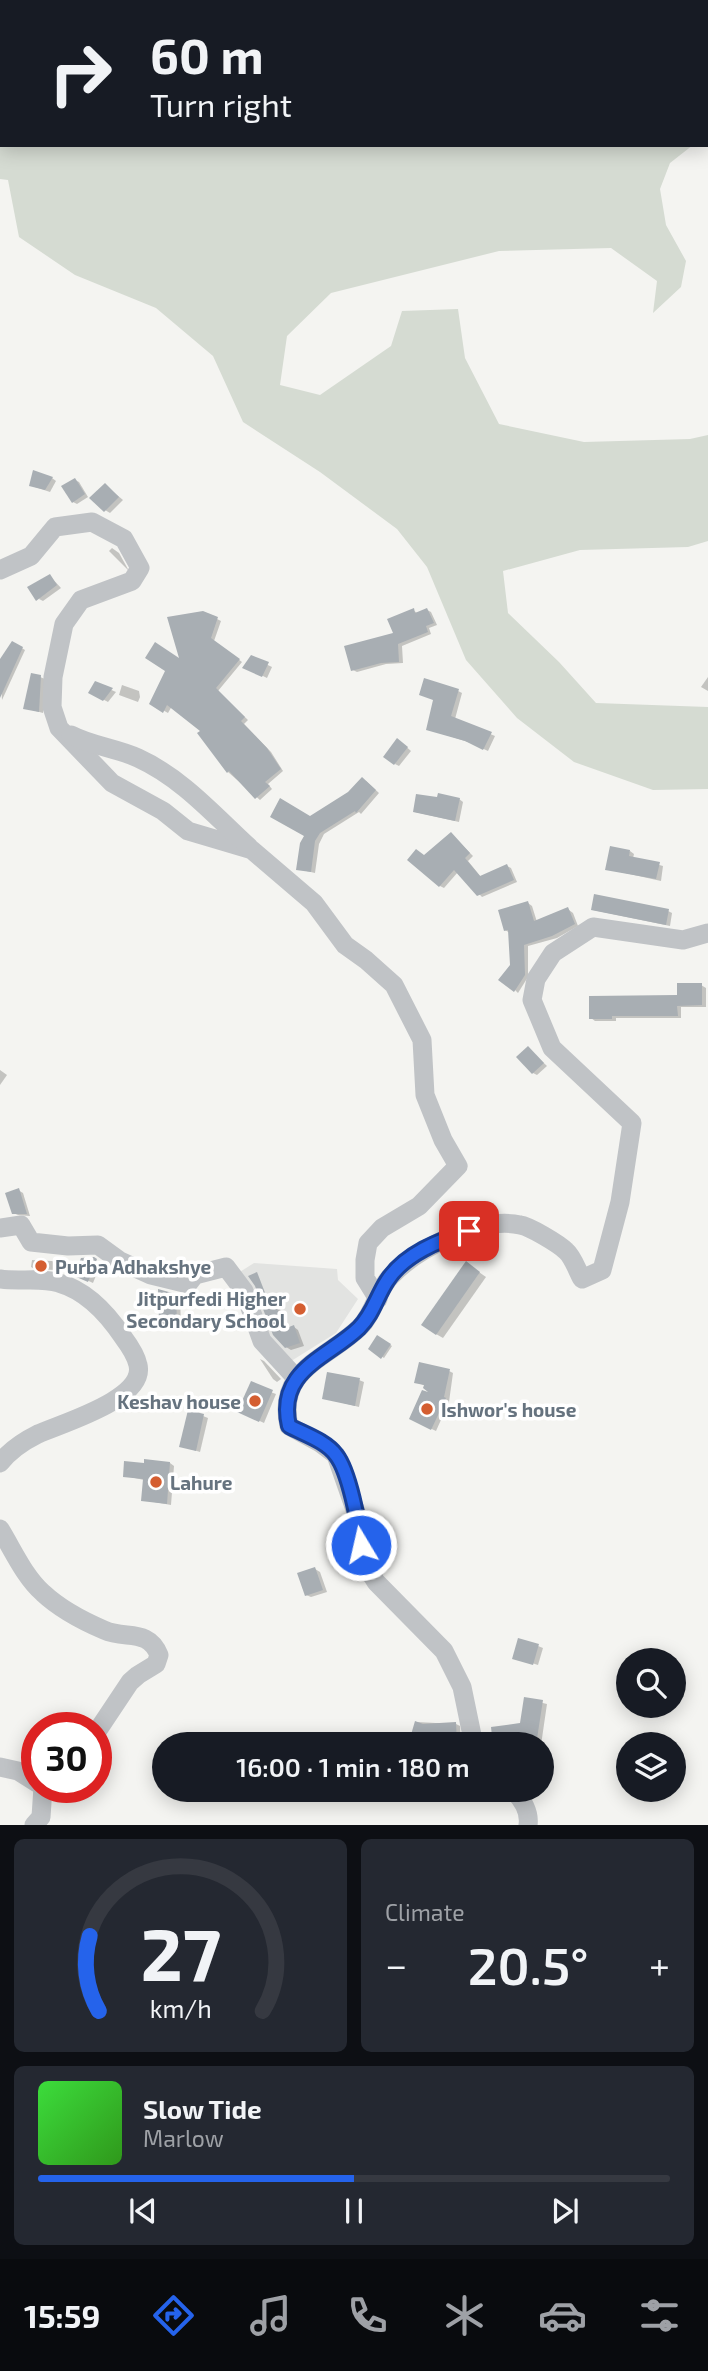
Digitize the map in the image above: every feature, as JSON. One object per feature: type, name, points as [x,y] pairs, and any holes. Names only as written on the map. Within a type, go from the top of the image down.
[{"type":"street","points":[[0,570],[31,556],[55,527],[92,522],[124,540],[140,568],[132,581],[81,600],[64,624],[53,677],[52,707],[59,728],[112,783],[163,811],[188,831],[253,850]]},
{"type":"street","points":[[59,728],[84,742],[136,757],[172,776],[314,903],[345,945],[394,985],[422,1040],[425,1096],[443,1140],[458,1166],[419,1206],[382,1228],[369,1243],[365,1278],[378,1299]]},
{"type":"street","points":[[471,1732],[462,1687],[444,1651],[376,1582],[366,1566],[358,1518],[336,1455],[289,1426],[288,1397],[296,1378],[314,1359],[360,1327],[373,1311],[388,1279],[408,1259],[443,1240],[495,1223],[522,1225],[567,1251],[582,1279],[602,1270],[621,1202],[632,1123],[552,1048],[532,1000],[536,979],[553,953],[593,927],[683,940],[708,933]]},
{"type":"street","points":[[0,1228],[21,1225],[31,1242],[68,1246],[99,1245],[120,1261],[151,1275],[188,1284],[195,1275],[226,1267],[244,1291],[262,1341],[296,1378]]},
{"type":"street","points":[[0,1279],[58,1282],[95,1301],[132,1350],[139,1367],[136,1380],[124,1394],[78,1419],[37,1435],[19,1445],[0,1462]]},
{"type":"street","points":[[0,1529],[27,1573],[43,1593],[104,1631],[124,1637],[142,1636],[154,1643],[159,1655],[156,1664],[130,1682],[110,1712]]},
{"type":"street","points":[[0,1767],[21,1773]]},
{"type":"street","points":[[523,1802],[529,1819],[528,1825]]},
{"type":"street","points":[[34,1825],[41,1816],[42,1803]]},
{"type":"shaded area","points":[[0,147],[690,147],[670,163],[660,189],[666,225],[686,261],[681,287],[653,313],[657,281],[611,248],[499,251],[331,293],[287,336],[280,385],[320,395],[391,346],[402,311],[458,309],[465,358],[499,424],[584,442],[690,439],[708,435],[708,541],[688,547],[580,550],[503,571],[508,613],[559,662],[596,703],[708,707],[708,789],[653,790],[574,762],[517,718],[466,660],[427,567],[397,529],[320,472],[243,422],[213,356],[156,308],[75,275],[19,237],[8,180],[0,179]]},
{"type":"shaded area","name":"Jitpurfedi Higher Secondary School","points":[[254,1263],[337,1269],[338,1280],[358,1299],[336,1333],[288,1363],[261,1343],[235,1275]]},
{"type":"building","points":[[33,470],[53,477],[45,490],[29,486]]},
{"type":"building","points":[[75,478],[85,494],[72,503],[61,486]]},
{"type":"building","points":[[105,483],[119,497],[104,512],[89,498]]},
{"type":"building","points":[[50,574],[57,585],[36,601],[27,587]]},
{"type":"building","points":[[414,608],[415,613],[427,608],[434,623],[426,626],[428,632],[398,644],[399,662],[381,663],[351,671],[344,646],[393,633],[387,619]]},
{"type":"building","points":[[203,611],[218,617],[211,638],[240,659],[216,688],[245,717],[241,721],[267,748],[281,769],[265,782],[270,786],[255,799],[229,771],[227,773],[197,733],[200,731],[167,705],[163,713],[149,704],[165,671],[145,658],[155,642],[179,658],[167,617]]},
{"type":"building","points":[[12,641],[23,647],[0,698],[0,659]]},
{"type":"building","points":[[251,655],[269,662],[262,677],[242,668]]},
{"type":"building","points":[[31,673],[41,675],[39,712],[23,709]]},
{"type":"building","points":[[424,678],[459,689],[451,716],[492,732],[483,750],[465,741],[426,730],[433,700],[419,695]]},
{"type":"building","points":[[95,681],[113,688],[103,701],[88,693]]},
{"type":"building","points":[[397,738],[408,747],[394,765],[383,757]]},
{"type":"building","points":[[362,777],[376,790],[356,813],[355,811],[320,833],[315,841],[311,872],[296,870],[300,843],[304,836],[270,817],[280,798],[310,816],[348,792]]},
{"type":"building","points":[[438,793],[460,798],[455,821],[413,812],[416,794],[437,797]]},
{"type":"building","points":[[451,832],[470,853],[465,858],[480,876],[507,864],[514,880],[477,896],[454,870],[439,887],[407,860],[416,849],[424,855]]},
{"type":"building","points":[[610,846],[630,850],[629,856],[660,862],[656,879],[605,870]]},
{"type":"building","points":[[594,894],[669,909],[666,925],[591,910]]},
{"type":"building","points":[[528,901],[534,921],[568,907],[575,924],[552,936],[524,945],[525,975],[514,992],[498,980],[510,965],[508,930],[504,931],[498,910]]},
{"type":"building","points":[[677,983],[702,983],[702,1005],[677,1006],[678,1016],[612,1016],[612,1019],[589,1019],[589,996],[677,995]]},
{"type":"building","points":[[528,1046],[544,1063],[532,1074],[516,1057]]},
{"type":"building","points":[[19,1188],[27,1214],[12,1214],[5,1193]]},
{"type":"building","points":[[81,1258],[97,1259],[88,1282],[74,1276]]},
{"type":"building","points":[[466,1261],[480,1272],[436,1335],[421,1325]]},
{"type":"building","points":[[257,1272],[269,1303],[262,1306],[255,1286],[248,1276]]},
{"type":"building","points":[[158,1289],[176,1294],[177,1323],[159,1323]]},
{"type":"building","points":[[276,1305],[284,1329],[294,1325],[300,1343],[285,1348],[273,1335],[263,1309]]},
{"type":"building","points":[[377,1335],[391,1344],[381,1359],[368,1349]]},
{"type":"building","points":[[419,1362],[450,1369],[444,1397],[446,1398],[431,1430],[409,1419],[422,1390],[428,1392],[423,1388],[424,1385],[414,1383]]},
{"type":"building","points":[[327,1372],[360,1378],[355,1406],[322,1399]]},
{"type":"building","name":"Keshav house","points":[[251,1381],[273,1390],[259,1422],[237,1412]]},
{"type":"building","points":[[188,1410],[204,1414],[196,1451],[179,1447]]},
{"type":"building","name":"Lahure","points":[[144,1459],[170,1462],[167,1504],[141,1501],[143,1479],[123,1477],[124,1461],[144,1463]]},
{"type":"building","points":[[315,1567],[323,1590],[305,1596],[297,1573]]},
{"type":"building","points":[[518,1638],[539,1644],[533,1665],[512,1659]]},
{"type":"building","points":[[524,1697],[543,1700],[538,1732],[492,1732],[491,1727],[520,1723]]},
{"type":"building","points":[[415,1721],[423,1724],[456,1722],[456,1732],[412,1732]]},
{"type":"place","name":"Purba Adhakshye","points":[[41,1266]]},
{"type":"place","name":"Jitpurfedi Higher Secondary School","points":[[300,1309]]},
{"type":"place","name":"Keshav house","points":[[255,1401]]},
{"type":"place","name":"Ishwor's house","points":[[427,1409]]},
{"type":"place","name":"Lahure","points":[[156,1482]]},
{"type":"route","points":[[361,1545],[358,1518],[336,1455],[289,1426],[288,1397],[296,1378],[314,1359],[360,1327],[373,1311],[388,1279],[408,1259],[443,1240],[469,1231]]}]
